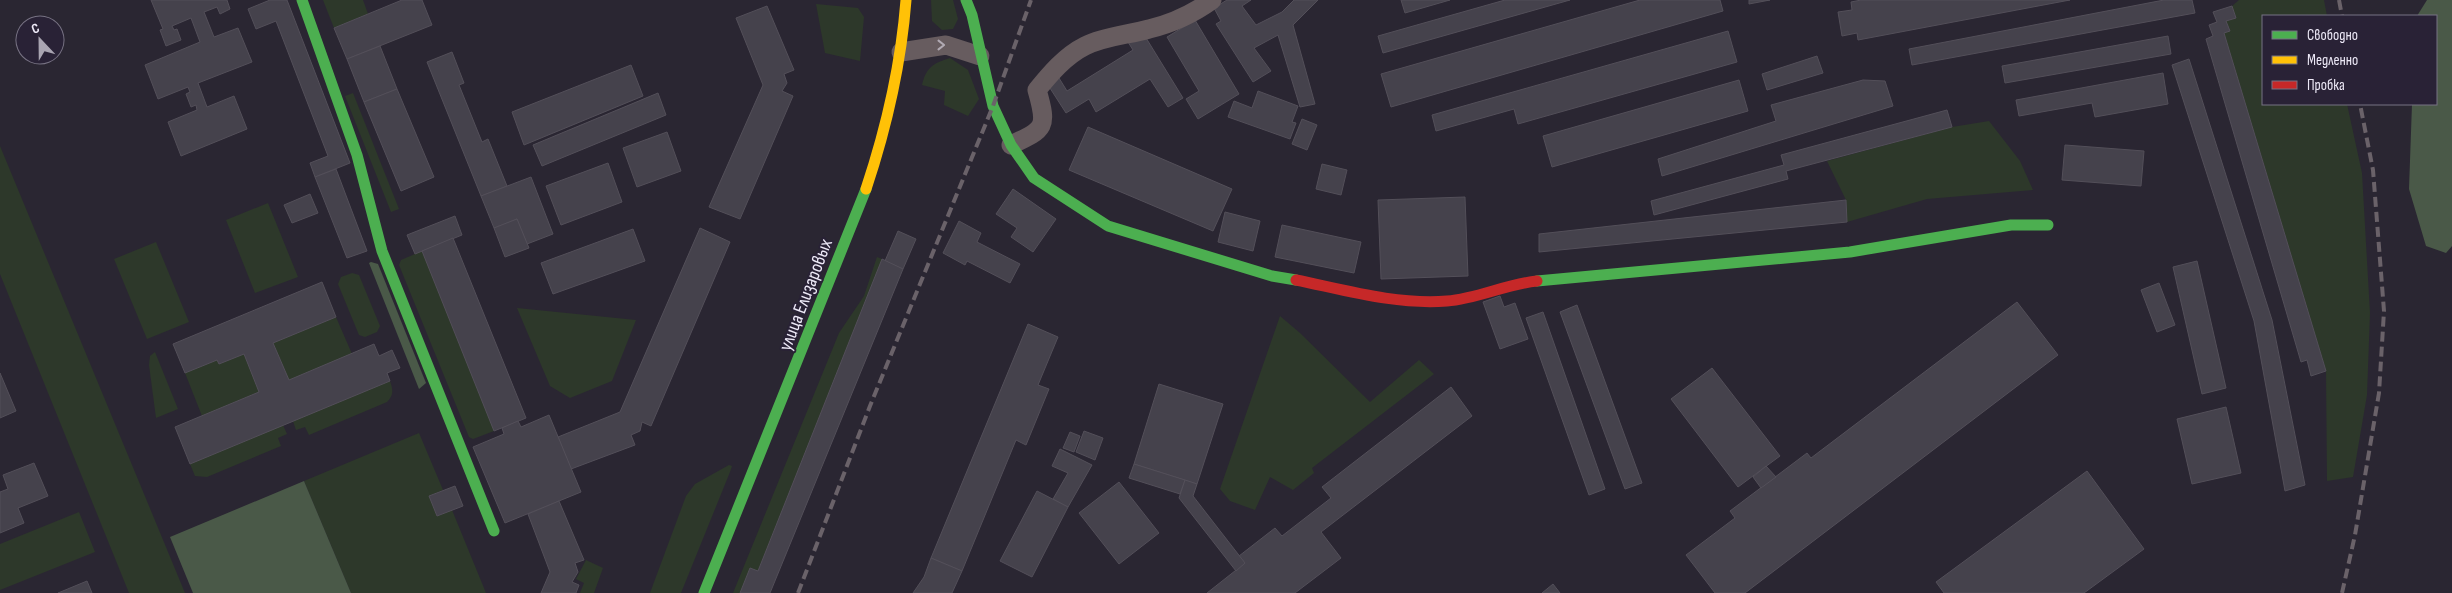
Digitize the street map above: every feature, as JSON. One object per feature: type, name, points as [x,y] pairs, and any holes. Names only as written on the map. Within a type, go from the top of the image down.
[{"type":"street","points":[[302,0],[357,155],[382,252],[494,531]]},
{"type":"street","name":"улица Елизаровых","points":[[704,593],[862,198],[896,84],[906,0]]},
{"type":"street","points":[[966,0],[972,15],[993,106],[1011,145],[1034,178],[1071,204],[1108,226],[1272,276],[1410,302],[1449,301],[1520,283],[1850,252],[2011,225],[2048,225]]},
{"type":"street","points":[[1011,145],[1037,132],[1043,124],[1044,114],[1037,90],[1049,74],[1069,56],[1085,46],[1108,38],[1151,29],[1198,10],[1212,0]]},
{"type":"street","points":[[901,52],[946,44],[980,56]]},
{"type":"green space","points":[[323,0],[363,0],[368,14],[334,28]]},
{"type":"green space","points":[[931,0],[953,0],[958,19],[953,29],[942,30],[932,21]]},
{"type":"green space","points":[[2239,0],[2324,0],[2327,15],[2262,15],[2262,105],[2347,105],[2362,173],[2370,313],[2367,395],[2353,477],[2327,481],[2326,371],[2224,33],[2230,30],[2226,21],[2236,18],[2232,6]]},
{"type":"green space","points":[[2427,0],[2452,0],[2452,246],[2446,253],[2426,246],[2409,189],[2412,105],[2437,105],[2437,15],[2418,15]]},
{"type":"green space","points":[[816,4],[858,8],[864,17],[860,61],[825,53]]},
{"type":"green space","points":[[950,58],[968,70],[979,99],[968,116],[944,105],[945,91],[922,85],[931,67]]},
{"type":"green space","points":[[353,93],[399,209],[391,212],[345,96]]},
{"type":"green space","points":[[1989,121],[2020,161],[2033,190],[1927,199],[1847,222],[1846,200],[1827,161],[1952,127]]},
{"type":"green space","points":[[0,146],[185,593],[129,593],[0,274]]},
{"type":"green space","points":[[268,203],[298,277],[255,293],[226,220]]},
{"type":"green space","points":[[156,242],[189,322],[147,339],[114,259]]},
{"type":"green space","points":[[422,251],[494,431],[473,439],[469,437],[399,265],[401,260]]},
{"type":"green space","points":[[877,257],[882,259],[758,571],[750,568],[740,593],[733,593],[839,333],[864,296]]},
{"type":"green space","points":[[369,263],[378,264],[426,383],[419,389]]},
{"type":"green space","points":[[352,273],[359,275],[380,326],[377,332],[365,337],[359,335],[338,284],[341,277]]},
{"type":"green space","points":[[517,308],[636,320],[612,381],[570,398],[550,386]]},
{"type":"green space","points":[[1280,316],[1300,333],[1370,402],[1419,360],[1434,374],[1312,468],[1314,473],[1293,490],[1270,477],[1255,510],[1230,501],[1220,489]]},
{"type":"green space","points":[[336,317],[352,354],[289,380],[273,343]]},
{"type":"green space","points":[[155,352],[178,409],[156,418],[149,365],[150,356]]},
{"type":"green space","points":[[244,354],[259,392],[202,416],[185,373],[217,360],[219,364]]},
{"type":"green space","points":[[390,381],[392,392],[387,402],[309,435],[305,427],[296,430],[293,421]]},
{"type":"green space","points":[[283,425],[287,434],[278,438],[281,446],[207,477],[195,476],[190,464]]},
{"type":"green space","points":[[419,433],[443,490],[429,496],[437,516],[452,510],[486,593],[351,593],[304,481]]},
{"type":"green space","points":[[729,465],[732,466],[730,472],[681,593],[650,593],[686,496],[695,484]]},
{"type":"green space","points":[[304,481],[351,593],[193,593],[170,537]]},
{"type":"green space","points":[[79,512],[95,552],[0,590],[0,544]]},
{"type":"green space","points":[[586,560],[603,568],[594,593],[580,593],[584,583],[576,579]]},
{"type":"building","points":[[151,0],[227,0],[230,9],[220,14],[217,7],[204,12],[214,37],[238,28],[252,62],[198,83],[207,107],[234,96],[247,129],[181,156],[168,122],[197,110],[196,105],[191,107],[186,94],[190,92],[188,87],[158,99],[145,65],[200,42],[191,18],[172,26],[174,30],[177,29],[181,40],[166,46],[160,30],[163,29]]},
{"type":"building","points":[[270,0],[287,0],[350,163],[315,177],[310,163],[328,156],[276,21],[256,29],[248,9]]},
{"type":"building","points":[[402,0],[422,0],[432,25],[347,59],[334,28]]},
{"type":"building","points":[[1227,0],[1251,0],[1242,6],[1256,25],[1282,12],[1294,0],[1318,0],[1293,25],[1315,104],[1300,107],[1278,35],[1254,48],[1271,71],[1253,82],[1216,24],[1221,21],[1214,8]]},
{"type":"building","points":[[1401,0],[1450,0],[1405,13]]},
{"type":"building","points":[[1505,0],[1570,0],[1383,53],[1378,36]]},
{"type":"building","points":[[1640,0],[1720,0],[1723,11],[1391,107],[1381,74]]},
{"type":"building","points":[[1749,0],[1770,0],[1749,4]]},
{"type":"building","points":[[1861,0],[2070,0],[1858,40],[1857,33],[1842,36],[1838,12],[1852,10],[1851,2]]},
{"type":"building","points":[[2164,0],[2192,0],[2195,13],[1912,65],[1909,49]]},
{"type":"building","points":[[767,6],[794,70],[784,74],[787,83],[782,91],[793,96],[740,219],[709,207],[763,85],[736,18]]},
{"type":"building","points":[[2232,6],[2236,18],[2226,21],[2230,31],[2224,33],[2326,371],[2311,376],[2307,360],[2301,362],[2206,39],[2213,36],[2209,25],[2217,22],[2213,12]]},
{"type":"building","points":[[1195,20],[1239,94],[1198,119],[1186,99],[1199,91],[1167,37]]},
{"type":"building","points":[[1728,31],[1737,62],[1518,124],[1514,109],[1436,131],[1432,115]]},
{"type":"building","points":[[1143,33],[1183,98],[1168,107],[1150,79],[1096,112],[1089,99],[1066,113],[1048,85],[1059,78],[1067,91],[1133,50],[1128,42]]},
{"type":"building","points":[[2168,36],[2171,54],[2005,83],[2002,66]]},
{"type":"building","points":[[380,46],[397,89],[364,102],[347,59]]},
{"type":"building","points":[[452,52],[464,83],[459,85],[482,142],[488,139],[507,186],[481,196],[427,62]]},
{"type":"building","points":[[1817,56],[1823,73],[1767,90],[1762,74]]},
{"type":"building","points":[[2189,59],[2272,320],[2305,485],[2285,491],[2254,321],[2172,65]]},
{"type":"building","points":[[631,65],[643,96],[524,145],[512,112]]},
{"type":"building","points":[[2163,73],[2168,104],[2095,117],[2092,103],[2019,116],[2016,100]]},
{"type":"building","points":[[1739,80],[1748,111],[1552,167],[1543,136]]},
{"type":"building","points":[[1863,80],[1885,81],[1893,106],[1662,176],[1658,159],[1776,121],[1771,105]]},
{"type":"building","points":[[397,89],[434,177],[401,191],[364,102]]},
{"type":"building","points":[[1258,91],[1298,106],[1292,122],[1296,123],[1290,139],[1228,117],[1234,101],[1252,108]]},
{"type":"building","points":[[658,93],[666,115],[542,166],[533,145]]},
{"type":"building","points":[[1947,110],[1952,127],[1786,171],[1788,179],[1654,215],[1651,201],[1784,165],[1781,155]]},
{"type":"building","points":[[1302,119],[1317,125],[1307,150],[1292,144]]},
{"type":"building","points":[[1088,127],[1232,189],[1213,231],[1069,170]]},
{"type":"building","points":[[667,132],[681,171],[637,187],[623,148]]},
{"type":"building","points":[[2065,145],[2144,151],[2141,186],[2062,180]]},
{"type":"building","points":[[608,163],[622,202],[561,225],[546,186]]},
{"type":"building","points":[[1322,164],[1347,170],[1341,195],[1316,189]]},
{"type":"building","points":[[336,169],[367,251],[347,258],[315,177]]},
{"type":"building","points":[[531,177],[553,234],[527,244],[517,219],[494,228],[481,196]]},
{"type":"building","points":[[1013,189],[1056,219],[1033,252],[1011,237],[1017,228],[996,214]]},
{"type":"building","points":[[310,194],[318,213],[292,223],[284,205]]},
{"type":"building","points":[[1465,197],[1468,276],[1381,279],[1378,200]]},
{"type":"building","points":[[1846,200],[1847,222],[1539,252],[1539,234]]},
{"type":"building","points":[[1225,212],[1260,221],[1253,251],[1218,242]]},
{"type":"building","points":[[455,216],[462,235],[415,254],[407,235]]},
{"type":"building","points":[[517,219],[529,248],[505,257],[494,228]]},
{"type":"building","points":[[959,221],[981,233],[977,242],[1020,264],[1010,283],[967,261],[965,265],[943,253]]},
{"type":"building","points":[[1282,225],[1361,242],[1354,273],[1275,257]]},
{"type":"building","points":[[700,228],[730,242],[651,426],[642,422],[640,431],[631,435],[635,445],[571,469],[558,437],[620,412]]},
{"type":"building","points":[[633,229],[645,261],[553,294],[541,263]]},
{"type":"building","points":[[898,231],[916,239],[903,269],[885,261]]},
{"type":"building","points":[[453,238],[526,418],[494,431],[422,251]]},
{"type":"building","points":[[882,259],[903,269],[770,593],[740,593],[750,568],[758,571]]},
{"type":"building","points":[[2197,261],[2226,388],[2202,394],[2173,267]]},
{"type":"building","points":[[322,282],[336,317],[273,343],[289,380],[374,344],[379,356],[392,350],[400,368],[387,373],[390,381],[190,464],[175,427],[259,392],[244,354],[219,364],[217,360],[185,373],[173,344]]},
{"type":"building","points":[[2159,283],[2175,325],[2157,332],[2141,290]]},
{"type":"building","points":[[1500,296],[1504,307],[1515,303],[1528,339],[1500,349],[1483,302]]},
{"type":"building","points":[[2017,302],[2058,355],[1745,593],[1715,593],[1686,555],[1735,518],[1730,511],[1807,453],[1811,458]]},
{"type":"building","points":[[1577,305],[1642,483],[1625,489],[1560,312]]},
{"type":"building","points":[[1543,312],[1605,489],[1589,495],[1526,318]]},
{"type":"building","points":[[1028,324],[1058,337],[1038,385],[1049,389],[1026,445],[1016,440],[962,571],[931,558]]},
{"type":"building","points":[[1712,368],[1780,456],[1738,487],[1671,399]]},
{"type":"building","points":[[0,373],[16,411],[0,418]]},
{"type":"building","points":[[1159,384],[1223,404],[1197,484],[1134,464]]},
{"type":"building","points":[[1451,387],[1472,416],[1321,532],[1341,558],[1295,593],[1207,593],[1245,563],[1239,556],[1275,528],[1282,536],[1331,498],[1322,487]]},
{"type":"building","points":[[2226,407],[2241,473],[2192,484],[2177,419]]},
{"type":"building","points":[[549,415],[581,492],[505,523],[473,447],[504,434],[502,428],[518,421],[521,427]]},
{"type":"building","points":[[1084,431],[1103,438],[1095,460],[1076,452]]},
{"type":"building","points":[[1070,432],[1080,436],[1074,452],[1063,448]]},
{"type":"building","points":[[1060,449],[1092,465],[1068,507],[1053,499],[1068,473],[1052,466]]},
{"type":"building","points":[[34,463],[48,496],[18,508],[24,523],[0,533],[0,492],[8,489],[3,475]]},
{"type":"building","points":[[1134,464],[1185,480],[1180,494],[1129,478]]},
{"type":"building","points":[[1766,466],[1776,477],[1761,488],[1753,477]]},
{"type":"building","points":[[2087,471],[2144,549],[2084,593],[1944,593],[1936,582]]},
{"type":"building","points":[[1185,480],[1197,484],[1193,496],[1245,563],[1236,571],[1179,498]]},
{"type":"building","points":[[1119,482],[1159,533],[1119,564],[1079,513]]},
{"type":"building","points":[[455,486],[463,506],[437,516],[429,496]]},
{"type":"building","points":[[1037,491],[1068,507],[1032,577],[1000,561]]},
{"type":"building","points":[[559,501],[584,560],[575,563],[578,572],[572,582],[579,585],[576,593],[541,593],[550,572],[528,514]]},
{"type":"building","points":[[931,558],[962,571],[952,593],[913,593],[924,577]]},
{"type":"building","points":[[87,581],[92,593],[58,593]]},
{"type":"building","points":[[1553,584],[1560,593],[1542,593]]},
{"type":"railway","points":[[798,593],[870,406],[993,106],[1031,0]]},
{"type":"railway","points":[[2339,0],[2342,15]]},
{"type":"railway","points":[[2342,593],[2355,535],[2379,393],[2384,311],[2373,170],[2360,105]]},
{"type":"traffic: fast","points":[[302,0],[357,155],[382,251],[494,531]]},
{"type":"traffic: fast","points":[[966,0],[972,15],[993,106],[1011,145],[1034,178],[1108,226],[1272,276],[1296,280]]},
{"type":"traffic: fast","points":[[704,593],[866,189]]},
{"type":"traffic: fast","points":[[1537,281],[1850,252],[2011,225],[2048,225]]},
{"type":"traffic: slow","points":[[866,189],[897,72],[906,0]]},
{"type":"traffic: jam","points":[[1296,280],[1371,296],[1428,302],[1458,300],[1537,281]]}]
